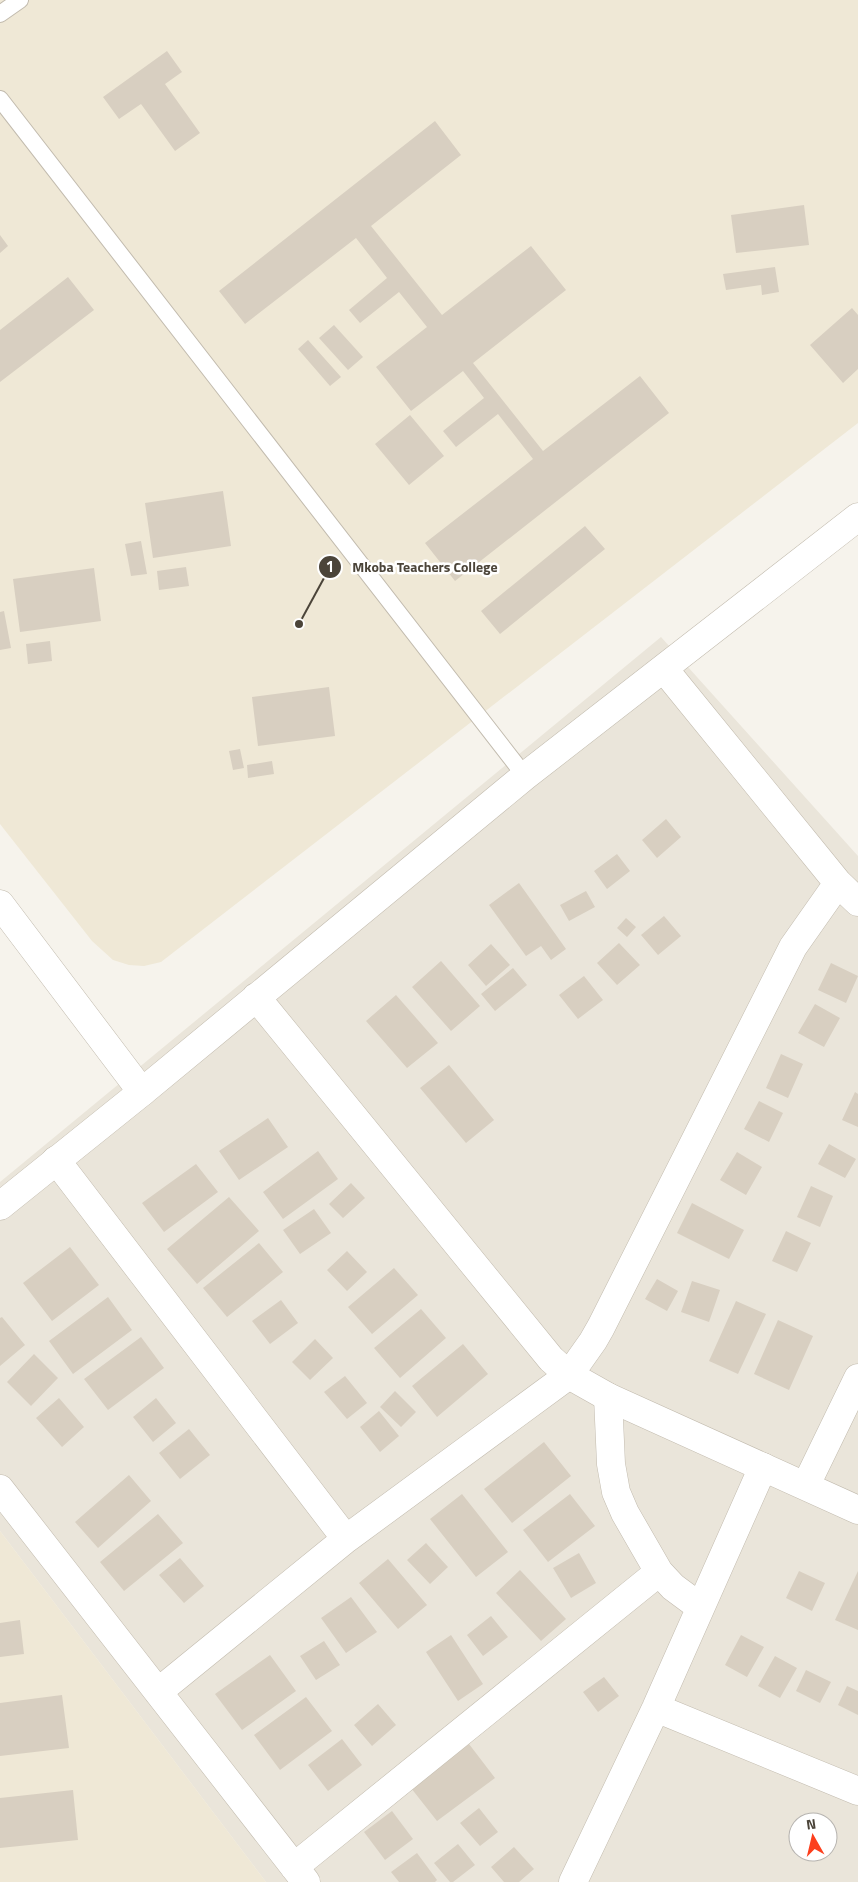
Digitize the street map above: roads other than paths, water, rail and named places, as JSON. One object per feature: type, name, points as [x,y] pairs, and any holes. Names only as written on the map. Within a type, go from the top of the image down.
[{"type":"street","points":[[0,1206],[142,1092],[525,776],[858,517]]},
{"type":"street","points":[[664,669],[838,883],[858,902]]},
{"type":"street","points":[[158,1692],[346,1539],[569,1375],[601,1327],[793,947],[838,883]]},
{"type":"street","points":[[0,904],[142,1092]]},
{"type":"street","points":[[256,997],[551,1359],[569,1375],[608,1397],[858,1510]]},
{"type":"street","points":[[56,1160],[346,1539]]},
{"type":"street","points":[[806,1485],[858,1378]]},
{"type":"street","points":[[608,1397],[611,1464],[616,1492],[625,1513],[659,1572],[673,1587],[700,1607]]},
{"type":"street","points":[[573,1882],[656,1708],[762,1467]]},
{"type":"street","points":[[0,1489],[300,1874],[659,1572]]},
{"type":"street","points":[[656,1708],[858,1791]]},
{"type":"lane","points":[[0,14],[20,0]]},
{"type":"lane","points":[[0,98],[525,776]]},
{"type":"place","name":"Mkoba Teachers College","points":[[299,624]]}]
